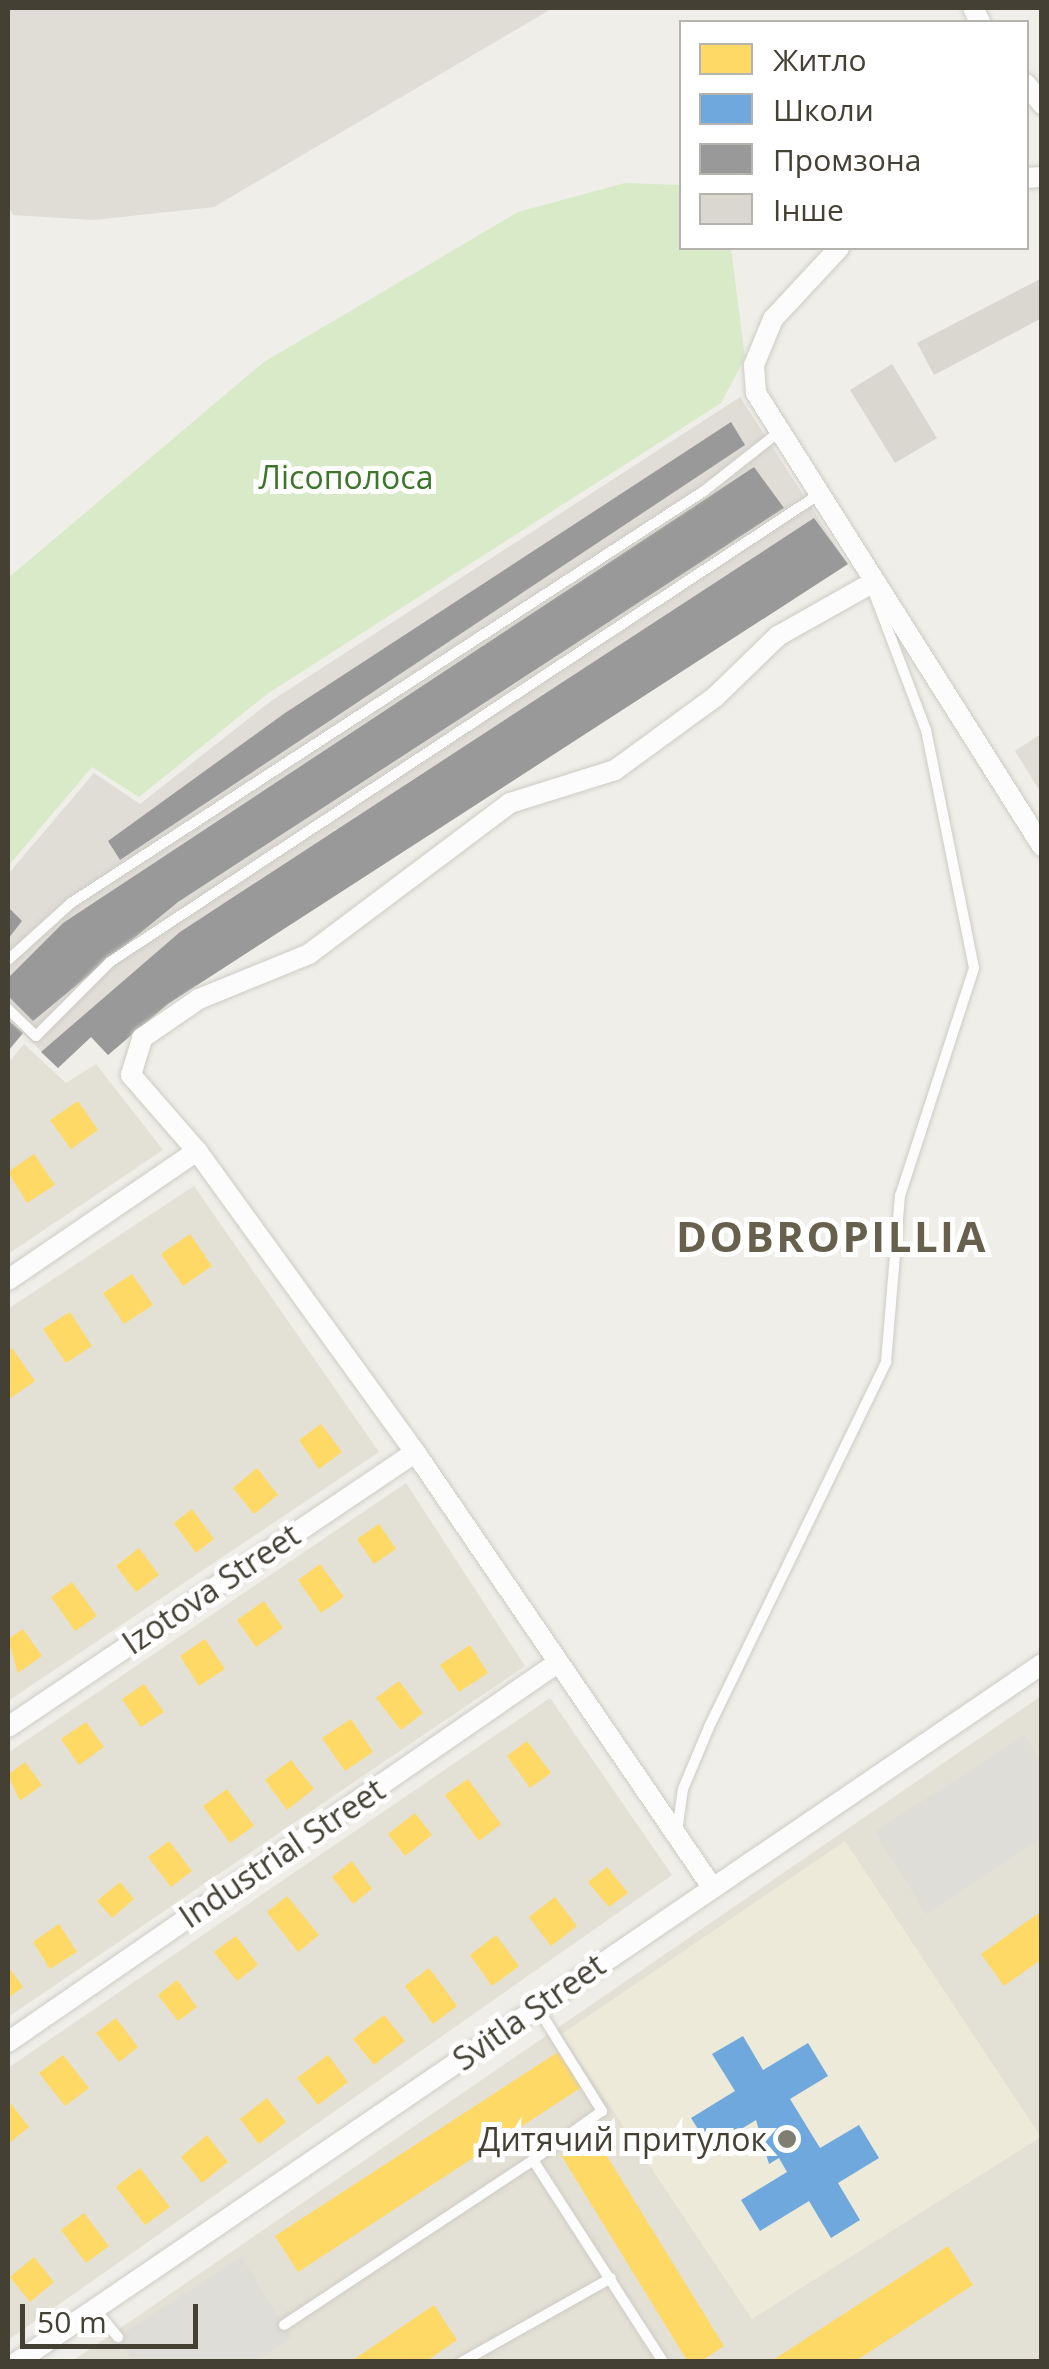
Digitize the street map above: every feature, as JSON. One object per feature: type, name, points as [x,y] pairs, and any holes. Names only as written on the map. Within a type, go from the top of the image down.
[{"type":"street","points":[[837,250],[774,319],[754,365],[756,393],[822,492],[872,583],[1042,846]]},
{"type":"street","points":[[710,1884],[556,1664],[416,1452],[197,1151],[130,1076],[142,1038],[199,999],[309,954],[510,803],[615,770],[715,697],[778,636],[872,583]]},
{"type":"street","points":[[8,1280],[197,1151]]},
{"type":"street","name":"Izotova Street","points":[[8,1727],[416,1452]]},
{"type":"street","name":"Industrial Street","points":[[8,2042],[556,1664]]},
{"type":"street","name":"Svitla Street","points":[[17,2362],[537,2007],[710,1884],[1042,1664]]},
{"type":"lane","points":[[8,960],[71,903],[704,490],[779,432]]},
{"type":"lane","points":[[8,1010],[36,1036],[110,962],[822,492]]},
{"type":"lane","points":[[677,1837],[683,1789],[710,1727],[886,1362],[900,1196],[974,968],[926,730],[885,641],[872,583]]},
{"type":"lane","points":[[284,2325],[602,2111],[537,2007]]},
{"type":"lane","points":[[534,2160],[663,2362]]},
{"type":"lane","points":[[462,2362],[611,2278]]},
{"type":"lane","points":[[96,2310],[118,2337]]},
{"type":"shaded area","points":[[8,8],[553,8],[214,207],[94,220],[13,215],[8,205]]},
{"type":"shaded area","points":[[740,397],[848,564],[168,1004],[108,1055],[91,1037],[58,1068],[23,1033],[8,1052],[8,874],[94,773],[140,804],[271,701]]},
{"type":"shaded area","points":[[1041,734],[1041,793],[1015,751]]},
{"type":"shaded area","points":[[24,1044],[66,1083],[96,1064],[163,1150],[8,1254],[8,1063]]},
{"type":"shaded area","points":[[194,1186],[379,1452],[8,1701],[8,1309]]},
{"type":"shaded area","points":[[406,1483],[525,1666],[8,2017],[8,1753]]},
{"type":"shaded area","points":[[1041,1696],[1041,2361],[71,2362],[993,1729]]},
{"type":"shaded area","points":[[550,1698],[672,1875],[8,2340],[8,2068]]},
{"type":"shaded area","points":[[1024,1735],[1041,1762],[1041,1839],[926,1914],[875,1832]]},
{"type":"shaded area","points":[[845,1841],[1041,2137],[752,2319],[562,2034]]},
{"type":"shaded area","points":[[241,2257],[292,2337],[254,2361],[133,2362],[118,2337]]},
{"type":"green space","name":"Лісополоса","points":[[625,183],[679,185],[679,250],[731,250],[745,358],[721,403],[267,694],[139,797],[92,767],[8,866],[8,578],[264,362],[518,212]]},
{"type":"building: Житло","points":[[78,1101],[98,1130],[71,1149],[50,1120]]},
{"type":"building: Житло","points":[[34,1154],[55,1185],[27,1203],[8,1172]]},
{"type":"building: Житло","points":[[190,1234],[212,1266],[183,1286],[161,1254]]},
{"type":"building: Житло","points":[[132,1274],[153,1305],[124,1324],[103,1293]]},
{"type":"building: Житло","points":[[70,1312],[92,1346],[66,1363],[43,1329]]},
{"type":"building: Житло","points":[[12,1348],[35,1381],[8,1400],[8,1352]]},
{"type":"building: Житло","points":[[321,1424],[342,1452],[319,1469],[299,1440]]},
{"type":"building: Житло","points":[[257,1468],[278,1495],[254,1514],[233,1488]]},
{"type":"building: Житло","points":[[192,1509],[214,1539],[196,1553],[174,1523]]},
{"type":"building: Житло","points":[[379,1524],[396,1549],[374,1564],[357,1539]]},
{"type":"building: Житло","points":[[139,1548],[159,1575],[136,1592],[116,1566]]},
{"type":"building: Житло","points":[[320,1564],[344,1597],[321,1613],[298,1580]]},
{"type":"building: Житло","points":[[72,1582],[97,1616],[75,1631],[51,1597]]},
{"type":"building: Житло","points":[[264,1601],[283,1628],[256,1647],[237,1620]]},
{"type":"building: Житло","points":[[23,1629],[42,1656],[18,1673],[8,1639]]},
{"type":"building: Житло","points":[[205,1639],[225,1669],[199,1686],[180,1656]]},
{"type":"building: Житло","points":[[470,1645],[488,1673],[459,1692],[440,1665]]},
{"type":"building: Житло","points":[[399,1681],[423,1713],[401,1730],[376,1698]]},
{"type":"building: Житло","points":[[144,1684],[164,1712],[141,1727],[122,1699]]},
{"type":"building: Житло","points":[[351,1719],[373,1752],[345,1771],[322,1738]]},
{"type":"building: Житло","points":[[86,1722],[104,1747],[79,1765],[61,1739]]},
{"type":"building: Житло","points":[[527,1741],[551,1773],[530,1788],[507,1756]]},
{"type":"building: Житло","points":[[291,1760],[314,1789],[287,1810],[265,1780]]},
{"type":"building: Житло","points":[[25,1762],[42,1785],[20,1801],[8,1775]]},
{"type":"building: Житло","points":[[468,1779],[501,1824],[479,1841],[445,1795]]},
{"type":"building: Житло","points":[[227,1789],[254,1826],[230,1843],[203,1806]]},
{"type":"building: Житло","points":[[415,1813],[432,1835],[405,1856],[388,1834]]},
{"type":"building: Житло","points":[[169,1841],[192,1871],[171,1887],[148,1857]]},
{"type":"building: Житло","points":[[352,1861],[372,1889],[353,1904],[332,1877]]},
{"type":"building: Житло","points":[[607,1867],[628,1893],[609,1907],[588,1882]]},
{"type":"building: Житло","points":[[120,1882],[134,1899],[112,1918],[97,1901]]},
{"type":"building: Житло","points":[[287,1896],[319,1935],[298,1952],[267,1912]]},
{"type":"building: Житло","points":[[555,1897],[577,1926],[551,1946],[529,1917]]},
{"type":"building: Житло","points":[[1042,1911],[1042,1959],[1004,1986],[981,1954]]},
{"type":"building: Житло","points":[[59,1924],[77,1952],[50,1969],[33,1942]]},
{"type":"building: Житло","points":[[496,1935],[519,1966],[492,1986],[470,1955]]},
{"type":"building: Житло","points":[[236,1936],[258,1965],[237,1981],[214,1952]]},
{"type":"building: Житло","points":[[8,1966],[23,1987],[8,1998]]},
{"type":"building: Житло","points":[[429,1968],[457,2006],[433,2024],[405,1986]]},
{"type":"building: Житло","points":[[177,1980],[197,2007],[178,2021],[158,1995]]},
{"type":"building: Житло","points":[[384,2015],[405,2041],[374,2065],[353,2039]]},
{"type":"building: Житло","points":[[116,2018],[138,2047],[119,2062],[96,2033]]},
{"type":"building: Житло","points":[[558,2052],[582,2087],[298,2272],[275,2236]]},
{"type":"building: Житло","points":[[63,2055],[89,2088],[65,2106],[39,2073]]},
{"type":"building: Житло","points":[[328,2055],[348,2082],[318,2105],[297,2078]]},
{"type":"building: Житло","points":[[267,2098],[286,2122],[259,2144],[240,2119]]},
{"type":"building: Житло","points":[[8,2100],[29,2127],[8,2144]]},
{"type":"building: Житло","points":[[207,2135],[228,2162],[202,2183],[181,2157]]},
{"type":"building: Житло","points":[[594,2135],[724,2346],[700,2362],[688,2362],[561,2155]]},
{"type":"building: Житло","points":[[140,2168],[170,2207],[145,2225],[116,2187]]},
{"type":"building: Житло","points":[[84,2213],[109,2246],[86,2263],[61,2230]]},
{"type":"building: Житло","points":[[948,2246],[973,2285],[854,2362],[770,2362]]},
{"type":"building: Житло","points":[[34,2257],[54,2282],[30,2302],[10,2277]]},
{"type":"building: Житло","points":[[434,2305],[457,2340],[425,2362],[350,2362]]},
{"type":"building: Школи","name":"Дитячий притулок","points":[[743,2036],[763,2070],[808,2043],[828,2076],[790,2099],[820,2148],[859,2125],[879,2158],[838,2183],[860,2220],[831,2238],[809,2201],[760,2231],[741,2200],[787,2172],[779,2158],[769,2164],[756,2120],[710,2148],[691,2118],[735,2091],[712,2054]]},
{"type":"building: Промзона","points":[[731,422],[745,445],[120,860],[108,841],[285,713]]},
{"type":"building: Промзона","points":[[754,467],[784,508],[178,902],[33,1021],[8,996],[8,978],[63,923]]},
{"type":"building: Промзона","points":[[814,518],[848,564],[168,1004],[108,1055],[91,1037],[58,1068],[41,1052],[180,932]]},
{"type":"building: Промзона","points":[[8,907],[22,921],[8,939]]},
{"type":"building: Промзона","points":[[8,1020],[23,1033],[8,1051]]},
{"type":"building: Інше","points":[[1042,278],[1042,318],[934,375],[917,343]]},
{"type":"building: Інше","points":[[892,364],[937,438],[895,463],[850,390]]},
{"type":"place","name":"Дитячий притулок","points":[[787,2139]]},
{"type":"district","name":"DOBROPILLIA","points":[[832,1236]]}]
